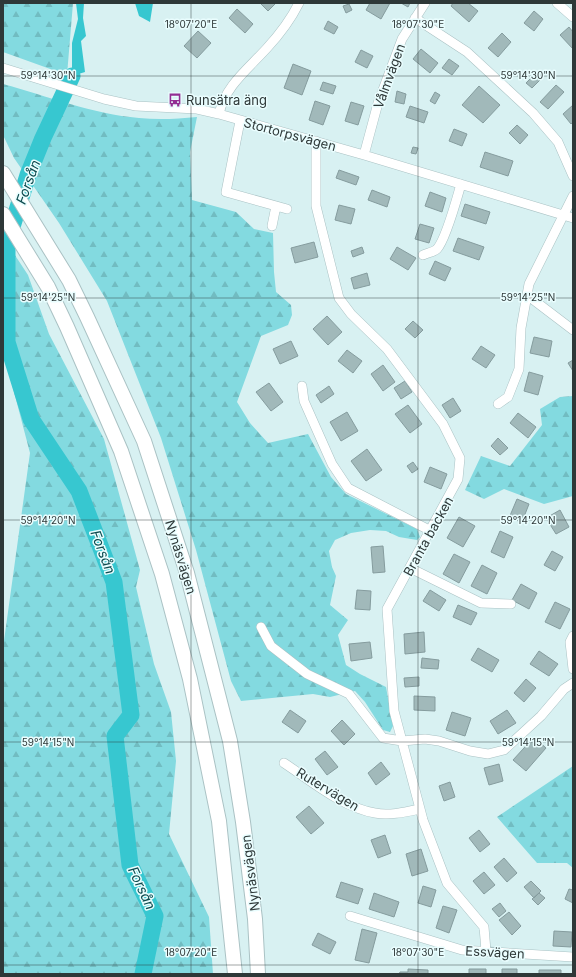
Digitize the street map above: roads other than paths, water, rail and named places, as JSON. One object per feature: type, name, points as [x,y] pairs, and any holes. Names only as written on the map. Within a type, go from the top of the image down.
[{"type":"highway","name":"Nynäsvägen","points":[[3,173],[69,280],[144,441],[188,573],[231,748],[248,859],[255,919],[258,974]]},
{"type":"highway","name":"Nynäsvägen","points":[[3,214],[48,287],[121,451],[162,574],[190,679],[220,821],[235,974]]},
{"type":"street","points":[[219,114],[222,100],[231,86],[282,30],[299,3]]},
{"type":"street","name":"Vålmvägen","points":[[364,155],[381,96],[402,39],[425,3]]},
{"type":"street","points":[[557,3],[573,17]]},
{"type":"street","points":[[415,18],[467,52],[532,113],[558,142],[573,176]]},
{"type":"street","name":"Stortorpsvägen","points":[[3,68],[104,99],[136,106],[197,109],[219,114],[316,141],[569,216]]},
{"type":"street","points":[[240,121],[226,192],[287,209]]},
{"type":"street","name":"Branta backen","points":[[316,141],[316,206],[339,298],[351,314],[387,349],[443,424],[460,458],[458,479],[431,531],[387,609],[394,711],[420,809],[447,883],[484,927],[486,951]]},
{"type":"street","points":[[423,255],[437,249],[452,217],[461,184]]},
{"type":"street","points":[[498,404],[508,397],[519,369],[521,328],[529,284],[569,216],[573,196]]},
{"type":"street","points":[[272,226],[276,206]]},
{"type":"street","points":[[527,295],[573,330]]},
{"type":"street","points":[[302,386],[304,401],[332,464],[348,488],[431,531]]},
{"type":"street","points":[[410,568],[481,603],[511,604]]},
{"type":"street","points":[[260,627],[271,646],[301,669],[349,694],[383,738],[402,741],[425,739],[439,741],[470,751],[488,754],[504,750],[541,716],[564,689],[573,683]]},
{"type":"street","points":[[573,636],[570,642],[573,669]]},
{"type":"street","name":"Rutervägen","points":[[284,763],[326,791],[360,810],[376,814],[402,813],[420,809]]},
{"type":"street","name":"Essvägen","points":[[350,916],[462,950],[573,957]]},
{"type":"waterway","name":"Forsån","points":[[72,76],[43,138],[28,175],[7,243],[7,342],[31,419],[79,491],[114,582],[131,715],[115,736],[130,865],[155,916],[143,974]]},
{"type":"place","name":"Runsätra äng","points":[[175,100]]}]
